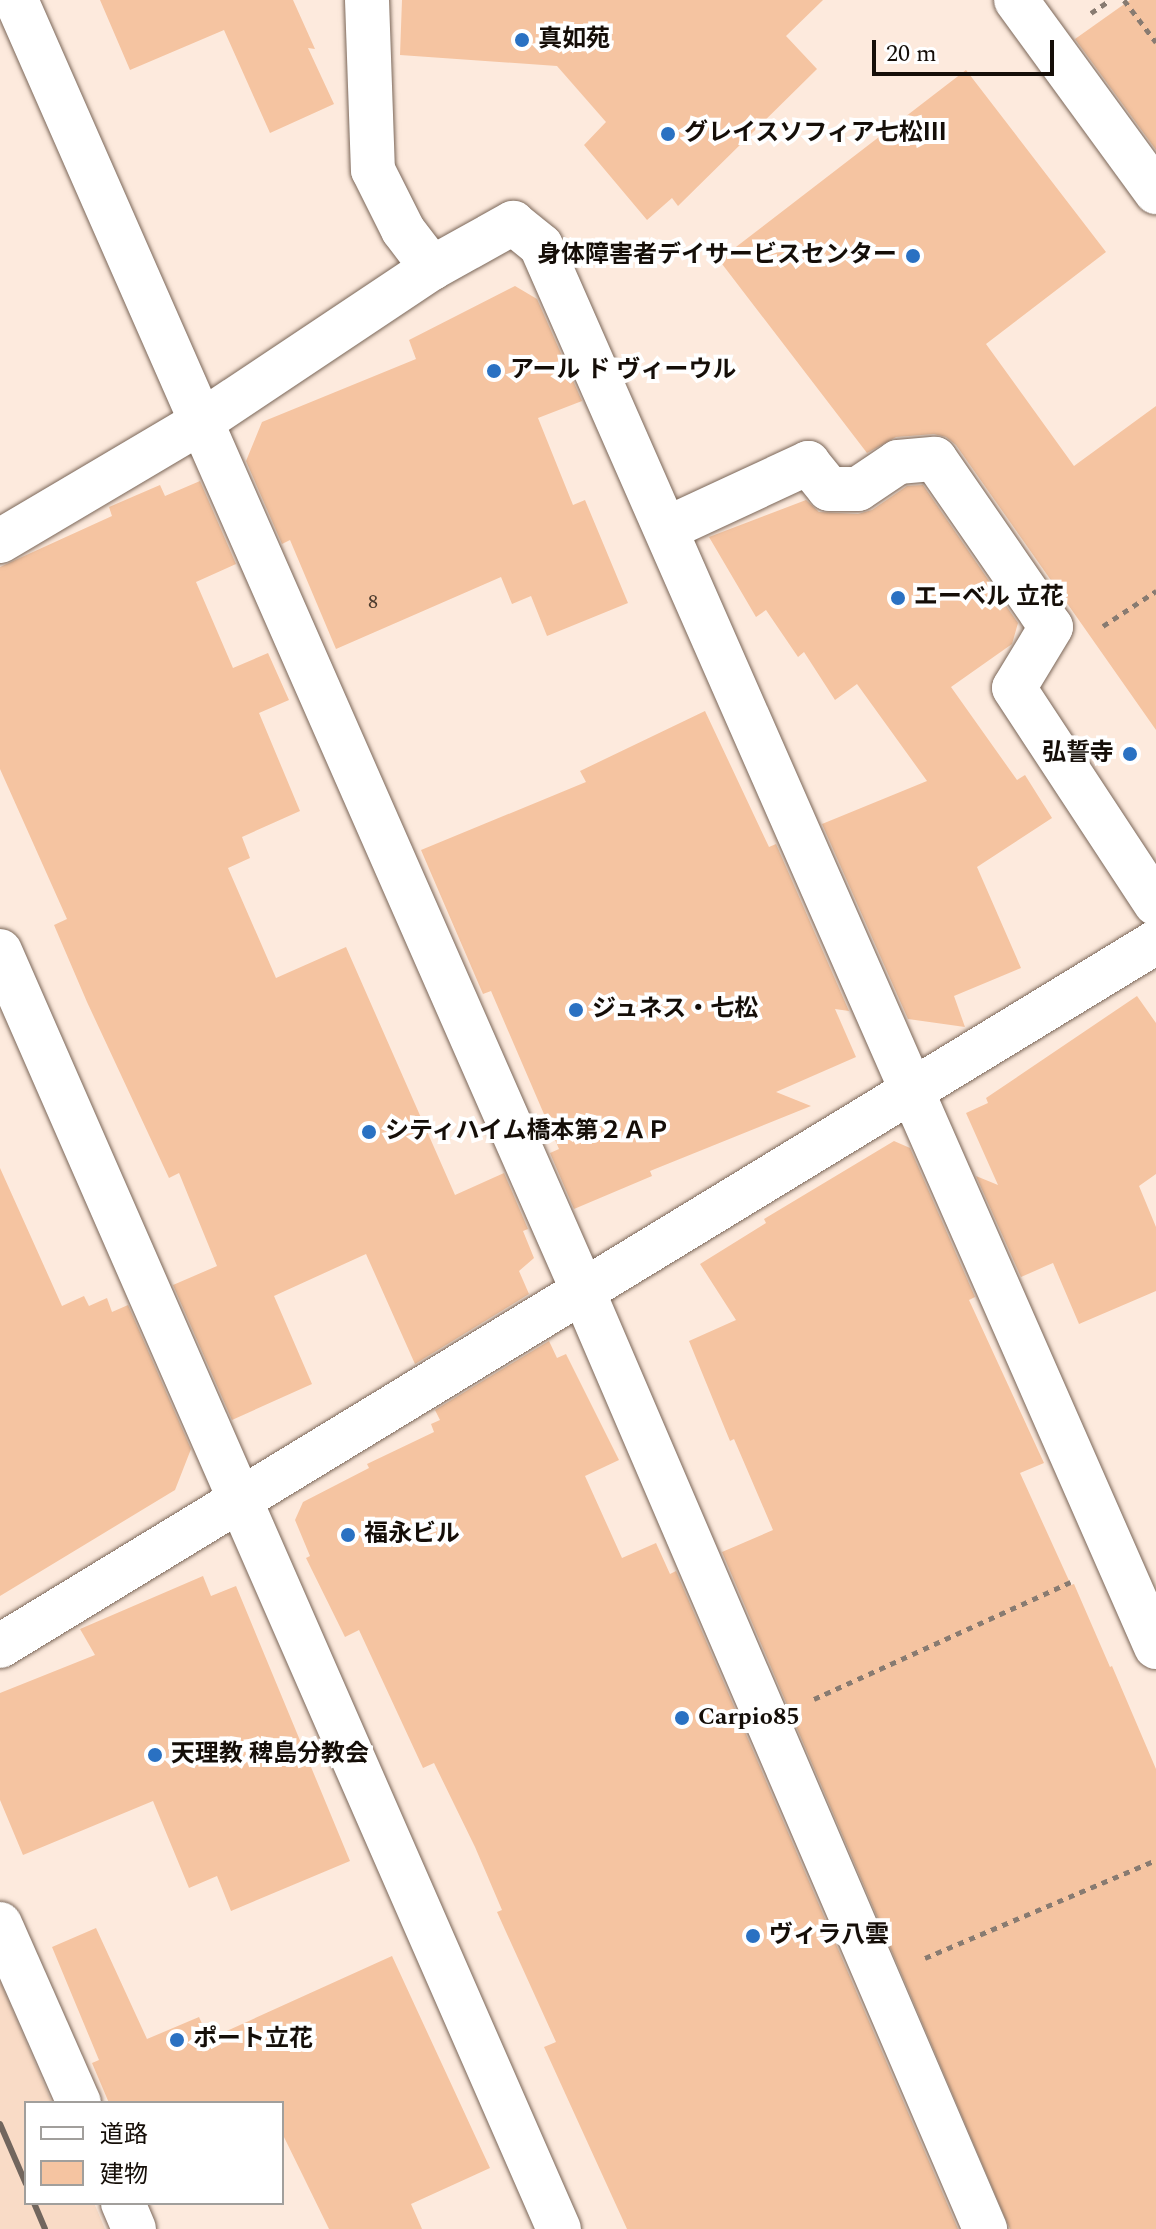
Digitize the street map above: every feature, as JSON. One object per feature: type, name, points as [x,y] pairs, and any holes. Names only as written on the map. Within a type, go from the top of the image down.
[{"type":"street","points":[[16,0],[582,1289],[985,2229]]},
{"type":"street","points":[[367,0],[373,170],[403,230],[432,268]]},
{"type":"street","points":[[1016,0],[1156,192]]},
{"type":"street","points":[[0,541],[201,422],[432,268],[513,223],[541,246],[1156,1647]]},
{"type":"street","points":[[666,529],[808,463],[829,489],[858,489],[898,462],[935,459],[1051,627],[1014,688],[1156,904]]},
{"type":"street","points":[[0,1646],[582,1289],[913,1093],[1156,942]]},
{"type":"street","points":[[0,951],[559,2229]]},
{"type":"street","points":[[0,1924],[78,2101]]},
{"type":"street","points":[[124,2205],[134,2229]]},
{"type":"path","points":[[1124,0],[1156,42]]},
{"type":"path","points":[[766,1721],[1118,1560]]},
{"type":"path","points":[[877,1979],[1156,1860]]},
{"type":"shaded area","points":[[0,1981],[51,2101],[24,2101],[24,2205],[95,2205],[105,2229],[0,2229]]},
{"type":"building","points":[[100,0],[293,0],[315,49],[308,48],[334,104],[270,133],[224,30],[130,70]]},
{"type":"building","points":[[402,0],[823,0],[786,36],[817,69],[678,206],[672,198],[647,220],[584,145],[606,122],[557,66],[400,55]]},
{"type":"building","points":[[1130,0],[1156,0],[1156,150],[1075,39]]},
{"type":"building","name":"身体障害者デイサービスセンター","points":[[966,70],[1106,252],[986,344],[1074,466],[1156,406],[1156,730],[956,445],[946,437],[934,434],[896,437],[867,453],[719,260]]},
{"type":"building","points":[[515,286],[537,299],[582,401],[538,418],[573,505],[585,500],[628,603],[547,636],[531,596],[512,604],[501,577],[336,649],[290,540],[282,544],[246,461],[262,422],[416,359],[409,340]]},
{"type":"building","points":[[200,481],[236,564],[196,582],[233,668],[268,653],[289,700],[259,713],[300,811],[242,837],[250,858],[228,868],[276,978],[346,947],[455,1195],[504,1173],[528,1229],[523,1231],[534,1258],[519,1271],[529,1294],[415,1364],[366,1254],[274,1296],[312,1384],[232,1420],[173,1285],[217,1266],[179,1173],[169,1178],[87,1002],[54,925],[67,919],[0,769],[0,567],[112,516],[109,507],[160,485],[165,496]]},
{"type":"building","points":[[923,485],[1018,623],[1012,644],[951,687],[1017,780],[1025,775],[1052,818],[977,867],[1021,968],[954,996],[965,1027],[908,1019],[822,824],[927,781],[857,684],[835,700],[804,652],[798,657],[766,610],[756,617],[709,537],[806,500],[819,512],[858,514],[872,510],[907,486]]},
{"type":"building","points":[[705,711],[769,847],[776,844],[849,1011],[835,1009],[856,1057],[776,1092],[811,1106],[650,1171],[652,1176],[574,1209],[550,1153],[559,1149],[491,991],[483,994],[421,850],[586,782],[580,771]]},
{"type":"building","points":[[1137,996],[1156,1023],[1156,1174],[1139,1186],[1156,1227],[1156,1291],[1079,1324],[1053,1263],[1021,1277],[976,1176],[998,1185],[966,1113],[988,1103],[986,1098]]},
{"type":"building","points":[[894,1141],[910,1148],[975,1297],[969,1300],[1044,1463],[1020,1473],[1112,1666],[1156,1769],[1156,2229],[1010,2229],[722,1552],[773,1530],[734,1439],[730,1441],[689,1341],[736,1320],[700,1264],[766,1223],[764,1219]]},
{"type":"building","points":[[0,1168],[62,1306],[84,1296],[89,1306],[107,1298],[112,1312],[128,1305],[191,1449],[175,1490],[0,1596]]},
{"type":"building","points":[[549,1341],[557,1358],[566,1354],[619,1460],[585,1476],[622,1558],[656,1543],[670,1574],[676,1571],[958,2229],[627,2229],[544,2047],[556,2042],[497,1912],[502,1910],[475,1847],[434,1763],[423,1768],[359,1630],[345,1637],[306,1558],[310,1556],[295,1520],[303,1502],[369,1468],[367,1464],[434,1432],[431,1424],[440,1420],[435,1410]]},
{"type":"building","points":[[203,1576],[211,1596],[236,1586],[350,1861],[231,1911],[217,1876],[189,1888],[153,1801],[23,1855],[0,1800],[0,1693],[95,1655],[80,1629]]},
{"type":"building","points":[[96,1928],[147,2039],[199,2017],[209,2039],[392,1956],[490,2168],[411,2204],[422,2229],[329,2229],[284,2137],[284,2101],[108,2101],[92,2063],[99,2060],[52,1947]]},
{"type":"railway","points":[[0,2124],[24,2179]]},
{"type":"railway","points":[[35,2205],[45,2229]]},
{"type":"place","name":"真如苑","points":[[522,40]]},
{"type":"place","name":"グレイスソフィア七松Ⅲ","points":[[668,134]]},
{"type":"place","name":"身体障害者デイサービスセンター","points":[[913,256]]},
{"type":"place","name":"アール ド ヴィーウル","points":[[494,371]]},
{"type":"place","name":"エーベル 立花","points":[[898,598]]},
{"type":"place","name":"弘誓寺","points":[[1130,754]]},
{"type":"place","name":"ジュネス・七松","points":[[576,1010]]},
{"type":"place","name":"シティハイム橋本第２ＡＰ","points":[[369,1132]]},
{"type":"place","name":"福永ビル","points":[[348,1535]]},
{"type":"place","name":"Carpio85","points":[[682,1718]]},
{"type":"place","name":"天理教 稗島分教会","points":[[155,1755]]},
{"type":"place","name":"ヴィラ八雲","points":[[753,1936]]},
{"type":"place","name":"ポート立花","points":[[177,2040]]}]
